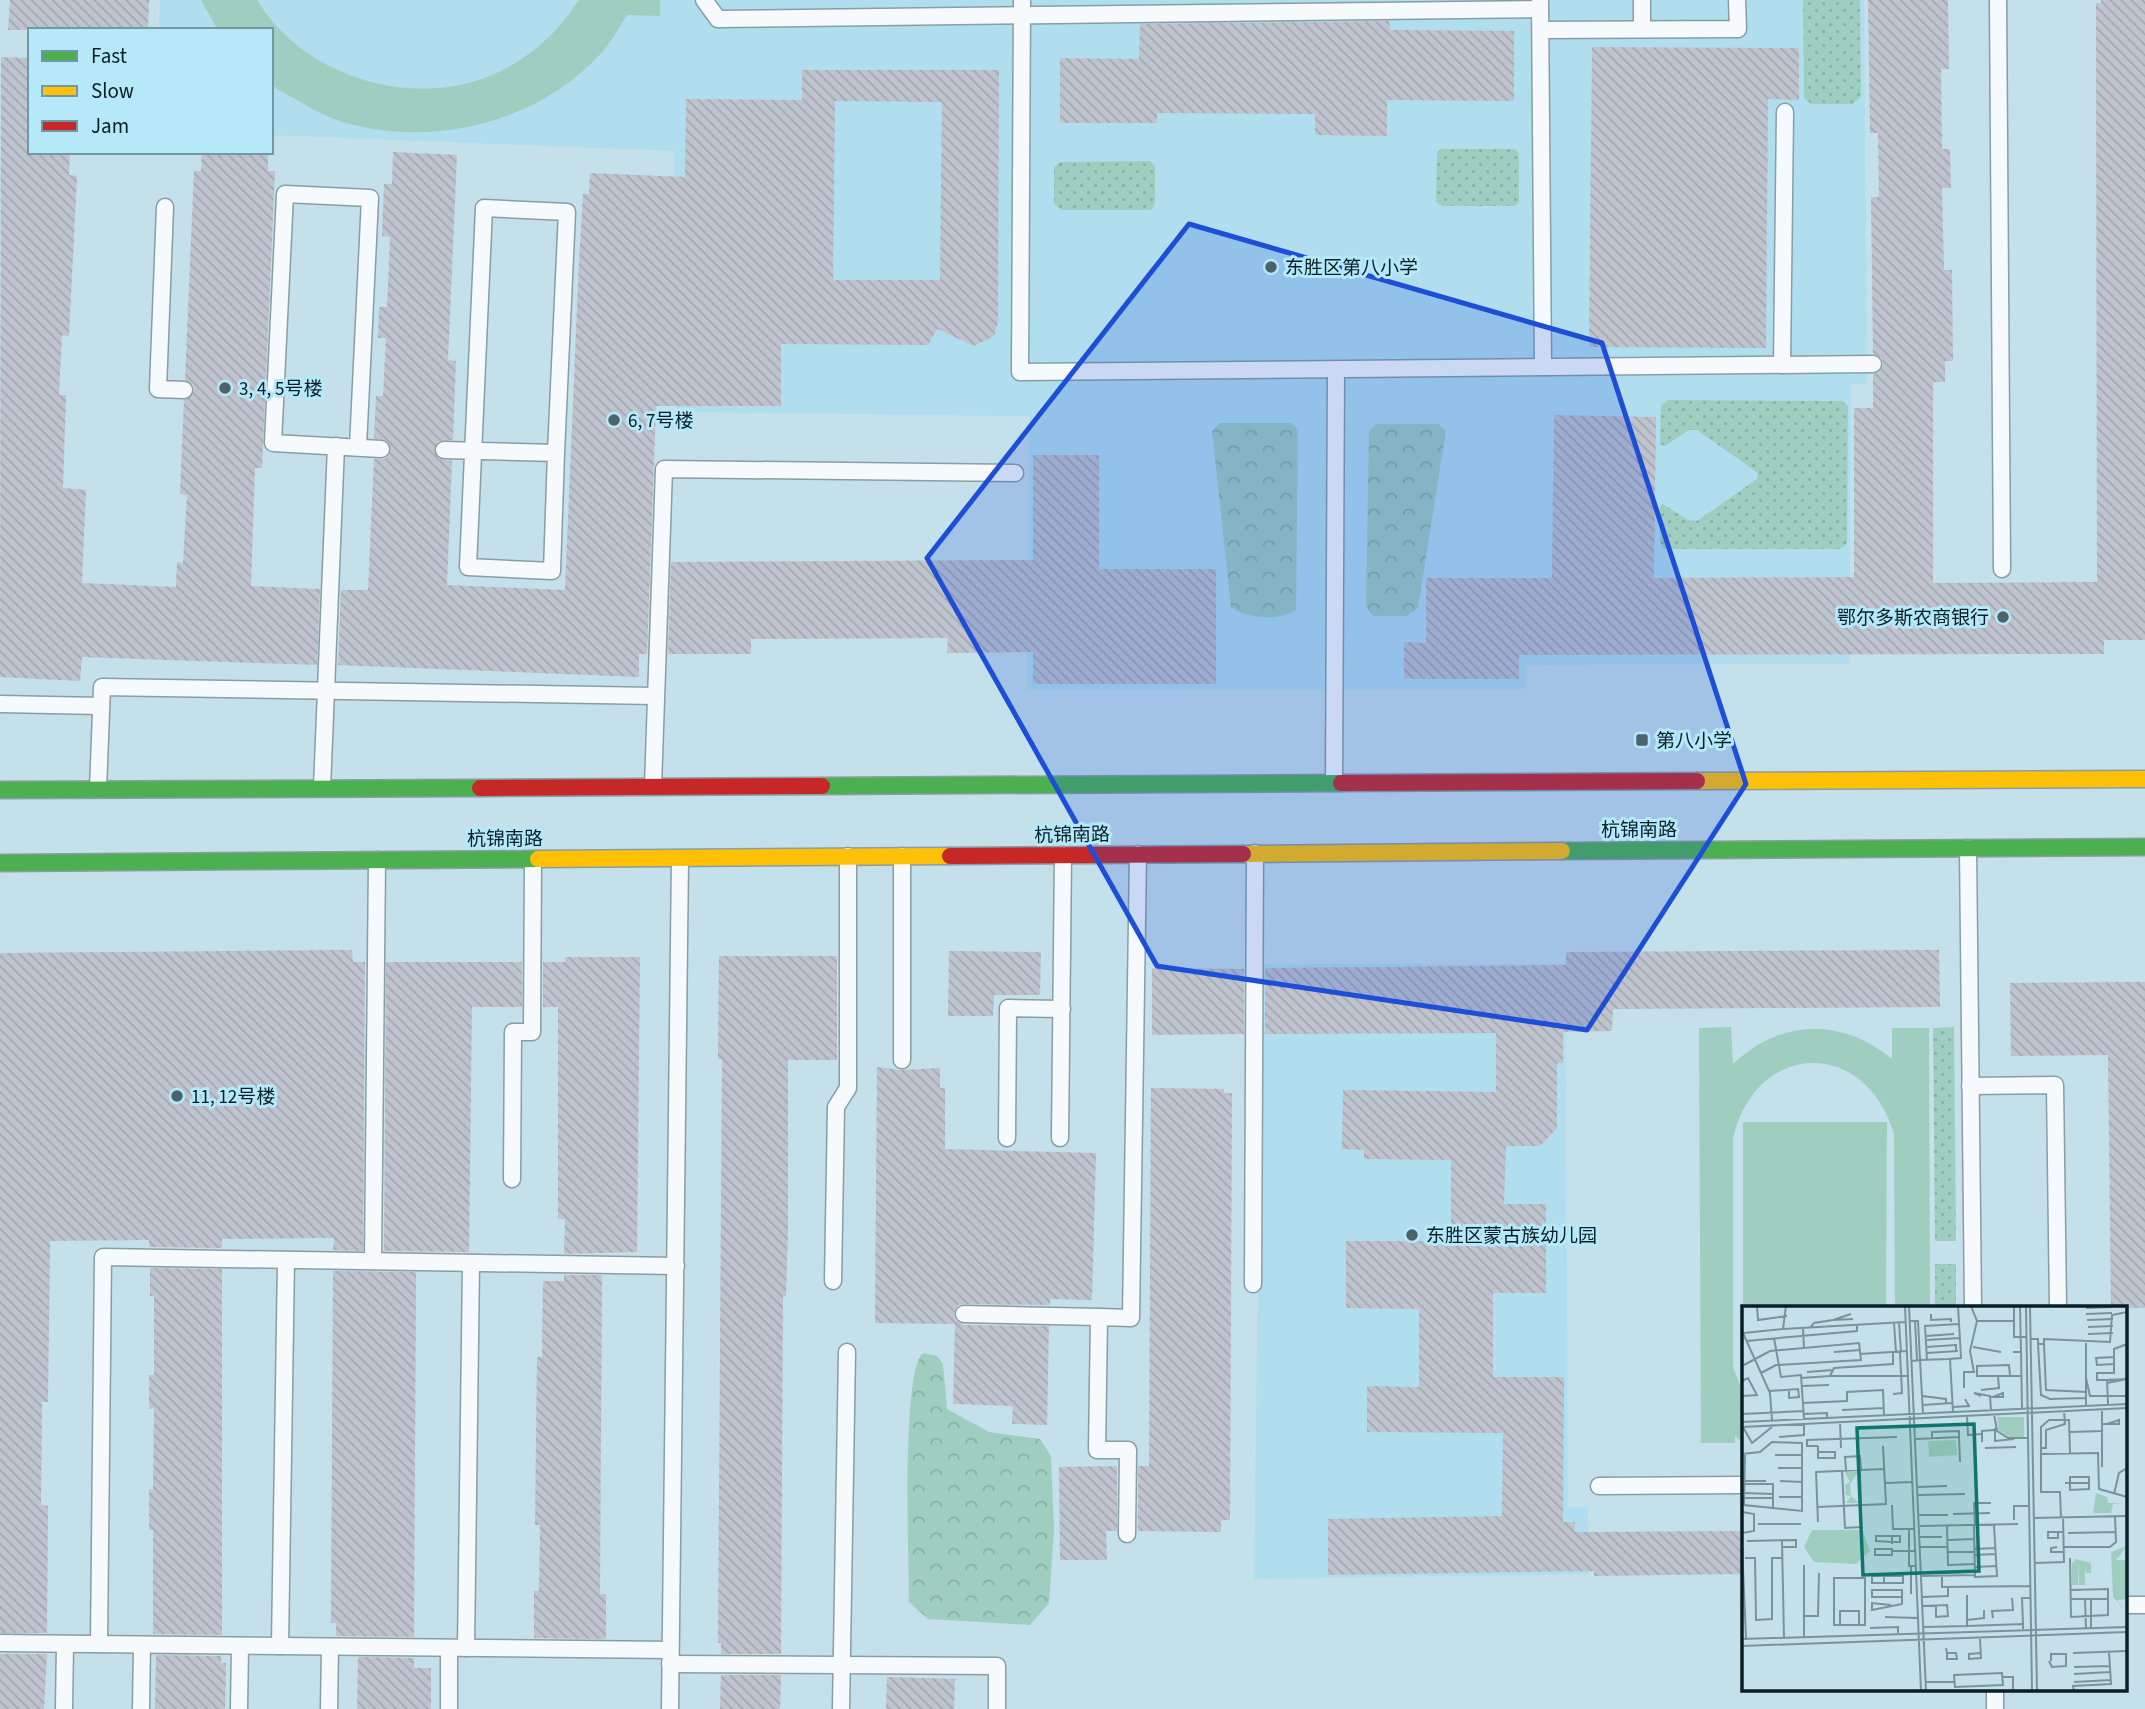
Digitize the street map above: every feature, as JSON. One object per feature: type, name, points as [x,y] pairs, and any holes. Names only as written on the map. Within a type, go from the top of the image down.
[{"type":"main road","points":[[0,790],[2145,779]]},
{"type":"main road","name":"杭锦南路","points":[[0,863],[2145,847]]},
{"type":"lane","points":[[704,0],[718,19],[1022,7],[1541,5],[1543,367]]},
{"type":"lane","points":[[1642,0],[1642,30]]},
{"type":"lane","points":[[1541,30],[1738,29],[1737,0]]},
{"type":"lane","points":[[1998,0],[2001,569]]},
{"type":"lane","points":[[1022,7],[1020,372],[1873,364]]},
{"type":"lane","points":[[1782,365],[1785,112]]},
{"type":"lane","points":[[358,447],[370,198],[285,194],[270,393],[273,443],[381,449]]},
{"type":"lane","points":[[165,207],[158,389],[184,390]]},
{"type":"lane","points":[[484,208],[567,212],[556,453],[552,571],[468,567],[484,208]]},
{"type":"lane","points":[[1335,783],[1336,370]]},
{"type":"lane","points":[[322,788],[336,446]]},
{"type":"lane","points":[[444,450],[556,453]]},
{"type":"lane","points":[[653,786],[664,469],[1015,473]]},
{"type":"lane","points":[[98,789],[102,687],[655,696]]},
{"type":"lane","points":[[0,704],[101,706]]},
{"type":"lane","points":[[1968,848],[1973,1306]]},
{"type":"lane","points":[[1253,1284],[1255,853]]},
{"type":"lane","points":[[964,1314],[1131,1318],[1138,854]]},
{"type":"lane","points":[[1060,1139],[1063,855]]},
{"type":"lane","points":[[833,1281],[836,1107],[848,1088],[848,856]]},
{"type":"lane","points":[[902,856],[902,1060]]},
{"type":"lane","points":[[670,1709],[680,858]]},
{"type":"lane","points":[[512,1179],[513,1032],[532,1032],[533,859]]},
{"type":"lane","points":[[373,1261],[377,860]]},
{"type":"lane","points":[[1007,1138],[1008,1008],[1062,1009]]},
{"type":"lane","points":[[1970,1086],[2056,1085],[2058,1306]]},
{"type":"lane","points":[[99,1644],[103,1257],[676,1266]]},
{"type":"lane","points":[[280,1646],[286,1260]]},
{"type":"lane","points":[[466,1648],[471,1263]]},
{"type":"lane","points":[[1099,1317],[1097,1450],[1128,1450],[1127,1534]]},
{"type":"lane","points":[[841,1709],[847,1352]]},
{"type":"lane","points":[[1599,1486],[1742,1485]]},
{"type":"lane","points":[[0,1643],[466,1648],[841,1665],[997,1666],[996,1709]]},
{"type":"lane","points":[[64,1709],[65,1644]]},
{"type":"lane","points":[[141,1709],[142,1644]]},
{"type":"lane","points":[[239,1709],[240,1646]]},
{"type":"lane","points":[[329,1709],[330,1647]]},
{"type":"lane","points":[[449,1648],[449,1709]]},
{"type":"highlighted area","points":[[1189,224],[1602,343],[1746,784],[1587,1030],[1157,966],[927,558]]},
{"type":"shaded area","name":"东胜区第八小学","points":[[160,0],[1864,0],[1867,384],[1851,384],[1850,664],[1527,665],[1525,689],[1027,690],[1029,416],[676,412],[674,151],[273,135],[273,28],[159,28]]},
{"type":"shaded area","name":"东胜区蒙古族幼儿园","points":[[1262,964],[1565,964],[1568,1507],[1588,1507],[1589,1574],[1254,1579]]},
{"type":"green space","points":[[201,0],[257,0],[279,29],[308,53],[340,71],[376,83],[413,88],[451,87],[487,77],[520,60],[553,33],[579,0],[660,0],[660,16],[627,15],[607,47],[578,76],[549,96],[518,112],[451,130],[381,130],[346,123],[320,113],[273,86],[273,28],[217,28]]},
{"type":"green space","points":[[1803,0],[1860,0],[1861,96],[1853,104],[1811,104],[1804,98]]},
{"type":"green space","points":[[1441,149],[1515,149],[1519,153],[1519,202],[1515,206],[1442,206],[1436,202],[1437,153]]},
{"type":"green space","points":[[1150,161],[1155,166],[1155,204],[1151,210],[1062,210],[1054,204],[1054,167],[1060,162]]},
{"type":"green space","points":[[1667,400],[1842,401],[1848,406],[1847,544],[1840,549],[1664,549],[1660,543],[1660,506],[1663,504],[1688,520],[1697,521],[1757,479],[1758,473],[1697,430],[1689,430],[1665,446],[1660,444],[1661,406]]},
{"type":"green space","points":[[1220,423],[1291,423],[1298,430],[1296,610],[1289,614],[1254,616],[1231,607],[1212,431]]},
{"type":"green space","points":[[1376,424],[1438,424],[1446,430],[1418,608],[1407,616],[1373,616],[1366,607],[1369,432]]},
{"type":"green space","points":[[1731,1027],[1733,1064],[1771,1038],[1811,1029],[1832,1030],[1852,1036],[1872,1045],[1892,1059],[1892,1028],[1929,1028],[1930,1306],[1895,1306],[1894,1134],[1880,1102],[1860,1080],[1837,1067],[1811,1063],[1786,1068],[1764,1083],[1745,1106],[1733,1139],[1733,1367],[1742,1391],[1742,1442],[1735,1436],[1735,1443],[1701,1443],[1699,1028]]},
{"type":"green space","points":[[1954,1027],[1956,1241],[1935,1241],[1933,1028]]},
{"type":"green space","points":[[1743,1122],[1887,1122],[1886,1306],[1743,1306]]},
{"type":"green space","points":[[1935,1264],[1956,1264],[1956,1306],[1935,1306]]},
{"type":"green space","points":[[923,1353],[937,1356],[943,1364],[947,1409],[989,1432],[1040,1439],[1051,1456],[1054,1530],[1049,1603],[1030,1625],[928,1619],[909,1602],[909,1429],[916,1367]]},
{"type":"building","points":[[10,0],[149,0],[148,28],[8,30]]},
{"type":"building","points":[[1868,0],[1948,0],[1949,69],[1941,69],[1942,149],[1950,149],[1951,188],[1942,188],[1944,270],[1952,270],[1953,361],[1945,361],[1945,382],[1933,382],[1933,583],[2097,582],[2096,3],[2101,3],[2101,0],[2145,0],[2145,640],[2104,640],[2104,654],[1519,655],[1519,679],[1404,679],[1404,642],[1426,643],[1426,578],[1552,578],[1554,415],[1656,417],[1654,578],[1854,577],[1854,408],[1873,408],[1873,374],[1879,373],[1883,365],[1882,358],[1873,354],[1871,197],[1879,197],[1878,133],[1870,133]]},
{"type":"building","points":[[1389,21],[1390,30],[1514,31],[1514,101],[1387,100],[1387,136],[1315,135],[1315,114],[1157,113],[1157,123],[1060,123],[1060,58],[1139,59],[1140,24]]},
{"type":"building","points":[[1592,47],[1799,48],[1799,100],[1768,99],[1766,348],[1589,347]]},
{"type":"building","name":"3, 4, 5号楼","points":[[1,57],[28,58],[28,154],[70,154],[69,175],[77,176],[69,336],[62,335],[59,395],[66,395],[63,488],[86,490],[82,583],[176,587],[177,562],[183,563],[187,495],[180,494],[184,400],[194,391],[193,385],[185,380],[194,171],[201,171],[202,154],[268,154],[268,171],[275,171],[262,468],[255,468],[251,586],[320,589],[317,665],[82,657],[80,681],[0,677]]},
{"type":"building","points":[[802,70],[999,70],[998,322],[994,336],[974,346],[937,329],[928,345],[781,344],[781,406],[656,406],[647,654],[639,654],[639,677],[338,665],[341,590],[368,590],[374,459],[385,459],[391,450],[387,441],[374,438],[376,396],[383,396],[386,338],[378,338],[379,307],[387,307],[390,237],[382,236],[384,184],[392,184],[393,152],[457,155],[448,360],[456,361],[453,440],[438,441],[434,450],[439,459],[452,461],[447,585],[565,590],[583,194],[589,194],[590,173],[685,177],[686,99],[802,100]],"holes":[[[835,101],[942,102],[940,280],[833,280]]]},
{"type":"building","points":[[1033,455],[1099,455],[1099,569],[1216,569],[1216,684],[1033,684],[1033,652],[947,653],[948,638],[751,639],[751,654],[668,654],[671,562],[1033,560]]},
{"type":"building","name":"11, 12号楼","points":[[352,950],[353,962],[365,962],[363,1251],[333,1250],[334,1238],[222,1239],[222,1248],[149,1247],[149,1240],[50,1241],[48,1402],[42,1402],[41,1505],[48,1506],[47,1633],[0,1633],[0,953]]},
{"type":"building","points":[[1939,950],[1940,1007],[1613,1009],[1612,1031],[1563,1032],[1563,1063],[1557,1063],[1557,1128],[1540,1146],[1506,1146],[1504,1204],[1546,1204],[1546,1293],[1493,1293],[1493,1377],[1564,1377],[1563,1522],[1575,1522],[1575,1532],[1742,1531],[1742,1574],[1594,1576],[1594,1571],[1328,1575],[1328,1519],[1502,1516],[1503,1433],[1367,1432],[1367,1386],[1419,1387],[1419,1309],[1346,1308],[1346,1241],[1451,1241],[1451,1160],[1364,1159],[1364,1150],[1342,1149],[1343,1090],[1496,1092],[1496,1033],[1265,1034],[1265,968],[1566,965],[1566,952]]},
{"type":"building","points":[[949,951],[1041,952],[1040,995],[994,995],[993,1016],[948,1016]]},
{"type":"building","points":[[719,956],[837,956],[837,1060],[788,1060],[788,1229],[786,1296],[783,1296],[781,1654],[721,1654],[721,1643],[718,1643],[722,1059],[718,1059]]},
{"type":"building","points":[[565,957],[640,957],[637,1252],[564,1254],[565,1219],[558,1219],[558,1007],[543,1007],[543,962],[565,962]]},
{"type":"building","points":[[386,962],[522,962],[522,1007],[472,1007],[469,1252],[384,1251]]},
{"type":"building","points":[[1152,968],[1244,969],[1244,1034],[1152,1035]]},
{"type":"building","points":[[2145,982],[2145,1308],[2111,1306],[2108,1055],[2011,1056],[2010,983]]},
{"type":"building","points":[[877,1067],[901,1070],[940,1068],[940,1088],[945,1088],[945,1149],[1096,1153],[1092,1300],[1050,1299],[1050,1305],[964,1304],[958,1305],[954,1313],[955,1320],[964,1325],[1049,1326],[1047,1425],[1012,1424],[1013,1406],[953,1404],[955,1324],[875,1323]]},
{"type":"building","points":[[1151,1088],[1224,1089],[1224,1093],[1232,1093],[1230,1520],[1221,1520],[1221,1532],[1138,1531],[1138,1466],[1149,1466]]},
{"type":"building","points":[[150,1268],[222,1269],[222,1635],[153,1634],[153,1530],[149,1530],[149,1489],[153,1490],[154,1408],[149,1409],[149,1375],[154,1375],[154,1296],[150,1296]]},
{"type":"building","points":[[333,1271],[416,1272],[414,1637],[336,1636],[336,1623],[331,1623]]},
{"type":"building","points":[[564,1275],[602,1275],[600,1594],[606,1594],[606,1639],[534,1638],[534,1591],[539,1591],[540,1525],[535,1525],[537,1357],[542,1357],[543,1281],[564,1281]]},
{"type":"building","points":[[1117,1466],[1117,1531],[1106,1531],[1107,1560],[1060,1560],[1059,1467]]},
{"type":"building","points":[[0,1654],[47,1654],[44,1709],[0,1709]]},
{"type":"building","points":[[156,1655],[221,1656],[221,1663],[226,1663],[225,1709],[155,1709]]},
{"type":"building","points":[[358,1657],[414,1658],[414,1668],[431,1668],[431,1709],[357,1709]]},
{"type":"building","points":[[721,1675],[781,1675],[780,1709],[720,1709]]},
{"type":"building","points":[[887,1677],[955,1679],[954,1709],[886,1709]]},
{"type":"traffic: fast","points":[[822,786],[1341,783]]},
{"type":"traffic: fast","points":[[0,790],[480,788]]},
{"type":"traffic: fast","points":[[1562,851],[2145,847]]},
{"type":"traffic: fast","points":[[0,863],[538,859]]},
{"type":"traffic: slow","points":[[1697,781],[2145,779]]},
{"type":"traffic: slow","points":[[1243,854],[1562,851]]},
{"type":"traffic: slow","points":[[538,859],[950,856]]},
{"type":"traffic: jam","points":[[1341,783],[1697,781]]},
{"type":"traffic: jam","points":[[480,788],[822,786]]},
{"type":"traffic: jam","points":[[950,856],[1243,854]]},
{"type":"place","name":"东胜区第八小学","points":[[1271,267]]},
{"type":"place","name":"3, 4, 5号楼","points":[[225,388]]},
{"type":"place","name":"6, 7号楼","points":[[614,420]]},
{"type":"place","name":"鄂尔多斯农商银行","points":[[2003,617]]},
{"type":"place","name":"第八小学","points":[[1642,740]]},
{"type":"place","name":"11, 12号楼","points":[[177,1096]]},
{"type":"place","name":"东胜区蒙古族幼儿园","points":[[1412,1235]]}]
